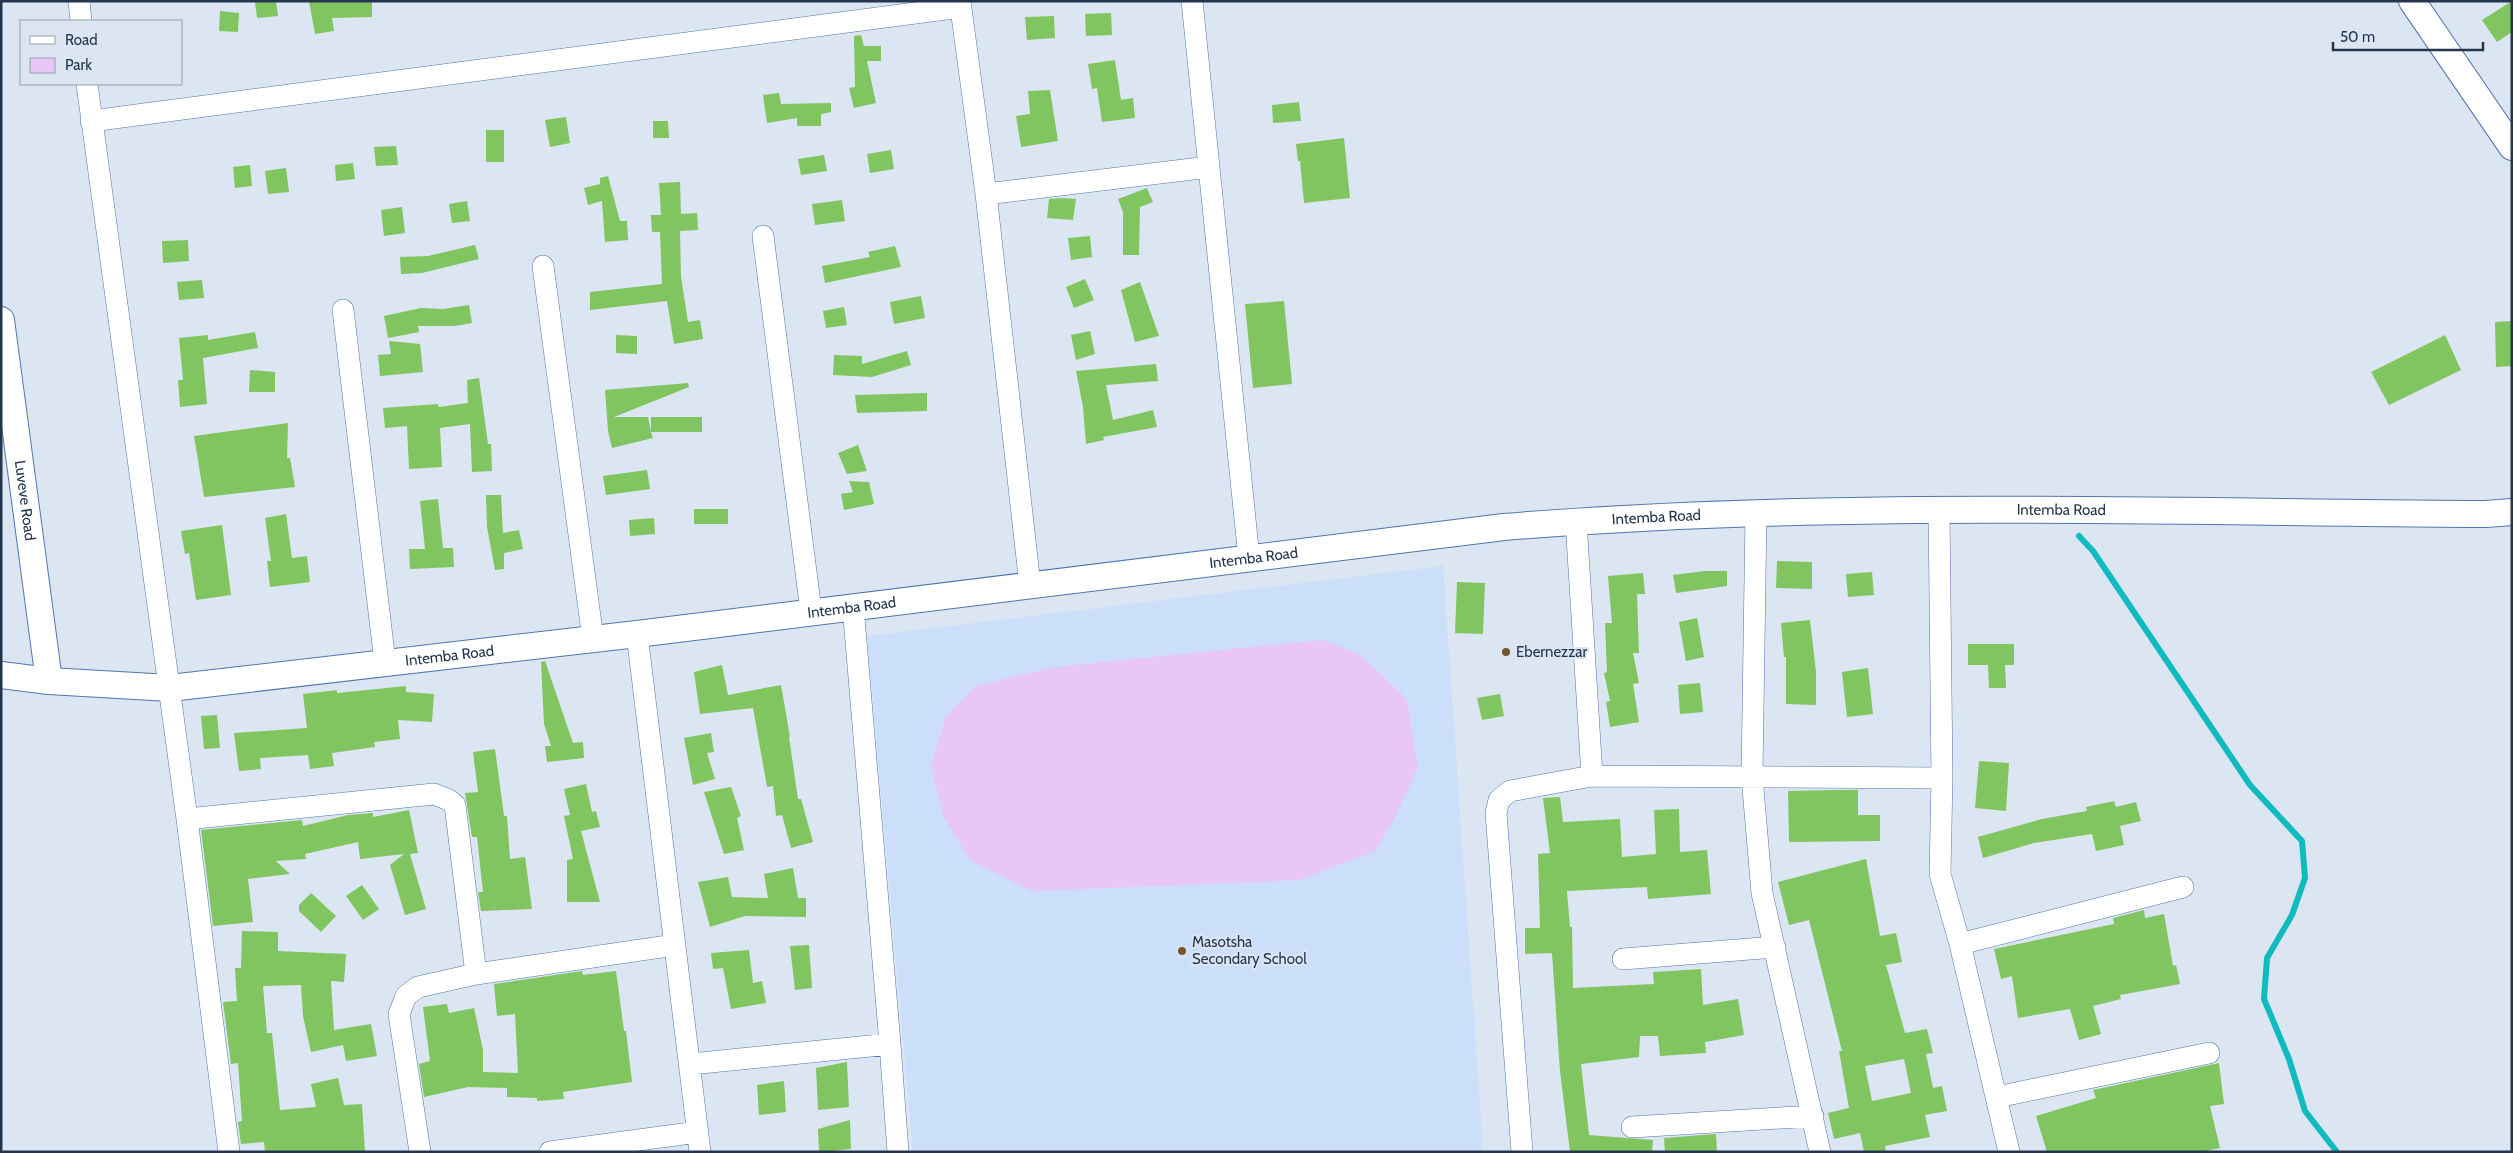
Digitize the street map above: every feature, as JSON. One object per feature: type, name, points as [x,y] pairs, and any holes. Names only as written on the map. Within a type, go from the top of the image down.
[{"type":"street","points":[[79,1],[81,20]]},
{"type":"street","points":[[1192,1],[1250,558]]},
{"type":"street","points":[[2412,1],[2512,147]]},
{"type":"street","points":[[91,121],[961,4],[986,194],[1030,585]]},
{"type":"street","points":[[87,85],[170,688],[229,1152]]},
{"type":"street","points":[[986,194],[1209,167]]},
{"type":"street","points":[[764,236],[811,611]]},
{"type":"street","points":[[543,266],[593,638]]},
{"type":"street","points":[[343,310],[384,662]]},
{"type":"street","name":"Luveve Road","points":[[1,320],[49,681]]},
{"type":"street","points":[[1939,510],[1942,778],[1940,874],[1960,944],[2009,1152]]},
{"type":"street","name":"Intemba Road","points":[[1,675],[49,681],[170,688],[638,634],[811,611],[1504,527],[1576,521],[1756,513],[1939,510],[2476,514],[2512,512]]},
{"type":"street","points":[[1756,513],[1752,777],[1762,893],[1820,1152]]},
{"type":"street","points":[[1576,521],[1592,776]]},
{"type":"street","points":[[853,606],[898,1152]]},
{"type":"street","points":[[550,1152],[699,1142],[638,634]]},
{"type":"street","points":[[1522,1152],[1497,807],[1499,800],[1510,791],[1592,776],[1942,778]]},
{"type":"street","points":[[187,819],[434,794],[450,800],[455,805],[476,974]]},
{"type":"street","points":[[1960,944],[2183,887]]},
{"type":"street","points":[[420,1152],[399,1014],[401,1004],[406,996],[418,987],[476,974],[675,945]]},
{"type":"street","points":[[1623,959],[1775,947]]},
{"type":"street","points":[[691,1064],[890,1044]]},
{"type":"street","points":[[1997,1097],[2209,1052]]},
{"type":"street","points":[[1632,1127],[1812,1116]]},
{"type":"shaded area","name":"Masotsha Secondary School","points":[[1443,566],[1483,1152],[913,1152],[867,636]]},
{"type":"green space","points":[[1323,640],[1360,655],[1407,699],[1418,768],[1393,821],[1375,851],[1300,880],[1032,891],[970,860],[944,817],[931,766],[946,716],[976,686],[1054,667]]},
{"type":"building","points":[[276,1],[278,16],[257,18],[255,2]]},
{"type":"building","points":[[309,1],[372,1],[372,17],[332,18],[334,31],[315,34]]},
{"type":"building","points":[[2512,1],[2512,32],[2497,42],[2482,20]]},
{"type":"building","points":[[220,11],[239,13],[238,32],[219,31]]},
{"type":"building","points":[[1111,13],[1112,35],[1086,36],[1085,14]]},
{"type":"building","points":[[1054,16],[1055,38],[1027,40],[1025,17]]},
{"type":"building","points":[[861,35],[864,46],[881,46],[881,61],[867,61],[876,103],[854,108],[849,88],[855,87],[854,36]]},
{"type":"building","points":[[1115,60],[1121,100],[1133,98],[1135,118],[1102,122],[1097,88],[1092,89],[1088,64]]},
{"type":"building","points":[[1050,90],[1058,141],[1021,147],[1016,116],[1030,114],[1028,91]]},
{"type":"building","points":[[779,93],[781,104],[831,103],[831,112],[821,114],[821,126],[797,126],[797,118],[767,123],[763,95]]},
{"type":"building","points":[[1299,102],[1301,121],[1273,123],[1272,105]]},
{"type":"building","points":[[566,117],[570,143],[550,147],[545,120]]},
{"type":"building","points":[[653,121],[668,121],[669,138],[653,138]]},
{"type":"building","points":[[486,130],[504,130],[504,162],[486,162]]},
{"type":"building","points":[[1344,138],[1350,198],[1304,203],[1300,161],[1298,161],[1296,144]]},
{"type":"building","points":[[396,146],[398,165],[376,166],[374,147]]},
{"type":"building","points":[[891,150],[894,169],[870,173],[867,154]]},
{"type":"building","points":[[824,155],[827,171],[801,175],[798,159]]},
{"type":"building","points":[[353,163],[355,179],[336,181],[335,165]]},
{"type":"building","points":[[250,165],[252,186],[235,188],[233,167]]},
{"type":"building","points":[[286,168],[289,192],[268,194],[265,171]]},
{"type":"building","points":[[608,176],[620,221],[627,221],[628,240],[605,242],[602,201],[588,205],[584,188],[600,184],[600,178]]},
{"type":"building","points":[[680,182],[681,214],[697,213],[698,230],[680,231],[681,277],[688,322],[700,320],[703,339],[674,344],[667,301],[590,310],[590,292],[662,284],[660,232],[652,232],[651,215],[661,215],[659,183]]},
{"type":"building","points":[[1147,188],[1153,202],[1140,207],[1139,255],[1123,255],[1123,212],[1118,199]]},
{"type":"building","points":[[1049,199],[1076,199],[1073,220],[1047,218]]},
{"type":"building","points":[[842,200],[845,221],[815,225],[812,204]]},
{"type":"building","points":[[467,201],[470,221],[452,223],[449,204]]},
{"type":"building","points":[[402,207],[405,233],[384,236],[381,210]]},
{"type":"building","points":[[1090,236],[1092,257],[1071,260],[1068,238]]},
{"type":"building","points":[[188,240],[189,261],[163,263],[162,241]]},
{"type":"building","points":[[475,245],[479,259],[422,273],[401,274],[400,257],[428,256]]},
{"type":"building","points":[[895,246],[901,267],[825,283],[822,266],[870,257],[868,252]]},
{"type":"building","points":[[1085,279],[1094,300],[1074,308],[1066,287]]},
{"type":"building","points":[[202,280],[204,298],[179,300],[177,282]]},
{"type":"building","points":[[1140,282],[1159,336],[1135,342],[1121,290]]},
{"type":"building","points":[[921,296],[925,318],[894,324],[890,302]]},
{"type":"building","points":[[1284,301],[1292,384],[1253,388],[1245,304]]},
{"type":"building","points":[[469,305],[472,323],[455,326],[418,326],[419,332],[388,338],[384,316],[421,308],[443,309]]},
{"type":"building","points":[[844,307],[847,325],[826,328],[823,311]]},
{"type":"building","points":[[2512,321],[2512,366],[2496,367],[2495,322]]},
{"type":"building","points":[[1090,331],[1095,354],[1076,360],[1071,335]]},
{"type":"building","points":[[255,332],[258,348],[203,358],[207,404],[180,407],[178,380],[183,380],[179,338],[208,335],[208,340]]},
{"type":"building","points":[[616,335],[637,336],[637,354],[616,353]]},
{"type":"building","points":[[2445,335],[2461,370],[2389,405],[2371,372]]},
{"type":"building","points":[[389,341],[420,344],[423,372],[380,376],[378,355],[391,354]]},
{"type":"building","points":[[907,351],[911,365],[872,377],[833,375],[834,355],[862,356],[862,364]]},
{"type":"building","points":[[1156,364],[1158,381],[1106,385],[1113,420],[1153,410],[1157,427],[1103,437],[1104,440],[1086,444],[1083,407],[1076,371]]},
{"type":"building","points":[[250,370],[275,372],[275,392],[249,392]]},
{"type":"building","points":[[479,378],[488,444],[491,444],[492,471],[472,472],[470,424],[440,428],[442,467],[409,469],[407,426],[385,428],[383,408],[438,404],[439,407],[468,403],[467,380]]},
{"type":"building","points":[[688,383],[689,387],[614,417],[648,417],[651,431],[651,417],[702,417],[702,432],[651,432],[653,438],[612,448],[608,431],[605,390]]},
{"type":"building","points":[[927,393],[927,411],[857,413],[855,395]]},
{"type":"building","points":[[288,423],[287,458],[290,458],[295,487],[204,497],[194,436]]},
{"type":"building","points":[[858,445],[867,471],[847,474],[838,453]]},
{"type":"building","points":[[647,470],[650,489],[606,495],[603,476]]},
{"type":"building","points":[[849,481],[869,482],[874,504],[844,510],[841,494],[853,492]]},
{"type":"building","points":[[486,495],[501,495],[503,533],[519,530],[523,549],[504,553],[504,569],[495,570],[487,527]]},
{"type":"building","points":[[438,499],[443,548],[453,548],[454,567],[410,569],[409,549],[425,549],[420,501]]},
{"type":"building","points":[[694,509],[728,509],[728,524],[694,524]]},
{"type":"building","points":[[286,514],[292,558],[307,556],[310,582],[270,587],[267,561],[271,561],[265,518]]},
{"type":"building","points":[[654,518],[655,534],[630,536],[629,520]]},
{"type":"building","points":[[222,525],[231,595],[196,600],[189,553],[185,554],[181,531]]},
{"type":"building","points":[[1777,561],[1812,562],[1812,589],[1776,588]]},
{"type":"building","points":[[1705,571],[1727,571],[1727,586],[1676,593],[1673,575]]},
{"type":"building","points":[[1872,572],[1874,595],[1848,597],[1846,574]]},
{"type":"building","points":[[1643,573],[1645,594],[1637,594],[1639,653],[1633,653],[1639,683],[1633,684],[1639,722],[1610,727],[1606,702],[1610,701],[1604,673],[1607,672],[1605,623],[1612,623],[1608,576]]},
{"type":"building","points":[[1457,582],[1485,583],[1483,634],[1455,633]]},
{"type":"building","points":[[1697,618],[1704,657],[1686,661],[1679,622]]},
{"type":"building","points":[[1810,620],[1816,672],[1816,705],[1786,704],[1786,657],[1784,657],[1781,623]]},
{"type":"building","points":[[1968,644],[2014,644],[2014,665],[2005,665],[2006,688],[1989,688],[1988,665],[1968,665]]},
{"type":"building","points":[[545,661],[573,743],[583,742],[584,758],[547,762],[545,746],[551,746],[544,724],[541,662]]},
{"type":"building","points":[[722,665],[728,695],[781,685],[798,799],[801,799],[813,842],[791,848],[782,815],[776,816],[773,786],[767,787],[753,708],[700,714],[694,672]]},
{"type":"building","points":[[1868,668],[1873,714],[1847,717],[1842,672]]},
{"type":"building","points":[[1700,683],[1703,712],[1680,714],[1678,685]]},
{"type":"building","points":[[406,686],[406,692],[434,694],[432,722],[398,720],[400,739],[374,742],[375,747],[332,753],[334,766],[310,769],[308,755],[260,758],[261,769],[239,771],[234,733],[307,728],[303,694],[337,690],[337,693]]},
{"type":"building","points":[[1500,694],[1504,716],[1482,720],[1477,698]]},
{"type":"building","points":[[217,715],[220,748],[204,749],[201,716]]},
{"type":"building","points":[[711,733],[714,752],[707,753],[715,779],[693,785],[684,738]]},
{"type":"building","points":[[495,749],[504,816],[507,816],[510,859],[525,857],[532,909],[481,911],[478,892],[483,892],[477,837],[472,837],[465,793],[478,792],[473,752]]},
{"type":"building","points":[[1979,761],[2009,763],[2006,811],[1975,808]]},
{"type":"building","points":[[586,784],[592,812],[596,811],[600,827],[581,831],[600,902],[567,902],[567,860],[573,859],[564,816],[570,815],[564,789]]},
{"type":"building","points":[[731,787],[741,816],[737,818],[744,850],[724,854],[704,792]]},
{"type":"building","points":[[1858,790],[1858,815],[1880,815],[1880,841],[1789,842],[1788,791]]},
{"type":"building","points":[[1560,797],[1563,822],[1620,819],[1622,857],[1656,854],[1654,810],[1679,809],[1680,852],[1707,850],[1711,894],[1648,899],[1647,887],[1567,891],[1570,927],[1572,927],[1573,988],[1654,984],[1653,972],[1701,969],[1703,1005],[1738,999],[1744,1035],[1705,1042],[1706,1053],[1660,1056],[1658,1036],[1640,1036],[1639,1057],[1581,1064],[1589,1135],[1653,1140],[1652,1152],[1570,1152],[1560,1071],[1552,953],[1525,954],[1525,928],[1540,928],[1538,854],[1550,853],[1543,798]]},
{"type":"building","points":[[2114,801],[2116,807],[2136,802],[2141,821],[2120,826],[2124,845],[2096,851],[2092,834],[2034,843],[1983,858],[1978,837],[2042,819],[2087,811],[2086,807]]},
{"type":"building","points":[[409,810],[418,853],[410,854],[426,909],[405,915],[390,865],[404,854],[360,859],[358,842],[305,854],[306,859],[276,861],[290,874],[248,879],[253,922],[213,926],[201,830],[302,820],[303,826],[348,815],[373,813],[373,817]]},
{"type":"building","points":[[1866,859],[1880,936],[1896,933],[1902,962],[1886,965],[1905,1033],[1927,1029],[1933,1053],[1926,1054],[1933,1088],[1942,1086],[1947,1111],[1925,1115],[1930,1137],[1885,1146],[1886,1152],[1864,1152],[1860,1133],[1834,1139],[1828,1113],[1849,1108],[1839,1051],[1842,1051],[1809,920],[1789,925],[1778,882]],"holes":[[[1904,1059],[1911,1093],[1872,1101],[1865,1066]]]},
{"type":"building","points":[[793,868],[798,898],[806,898],[806,917],[745,916],[710,927],[698,882],[728,877],[732,897],[768,898],[764,874]]},
{"type":"building","points":[[362,885],[379,909],[363,920],[346,896]]},
{"type":"building","points":[[311,893],[336,916],[321,932],[299,911],[299,905]]},
{"type":"building","points":[[2144,910],[2145,918],[2164,914],[2173,966],[2176,965],[2180,984],[2120,995],[2121,999],[2093,1006],[2101,1034],[2079,1040],[2070,1009],[2018,1018],[2012,976],[2001,979],[1994,949],[2114,924],[2113,918]]},
{"type":"building","points":[[242,931],[278,932],[278,951],[346,954],[344,982],[331,981],[334,1030],[371,1024],[377,1056],[346,1061],[343,1045],[311,1052],[303,1016],[301,985],[263,986],[267,1033],[272,1033],[280,1110],[316,1107],[311,1084],[338,1078],[344,1105],[362,1104],[365,1152],[265,1152],[264,1142],[241,1144],[238,1122],[242,1121],[238,1063],[231,1064],[223,1002],[237,1001],[235,968],[241,968]]},
{"type":"building","points":[[809,945],[812,988],[795,990],[790,946]]},
{"type":"building","points":[[749,950],[753,983],[762,981],[766,1003],[731,1009],[723,968],[713,969],[711,953]]},
{"type":"building","points":[[582,971],[583,975],[616,971],[632,1082],[563,1092],[564,1099],[537,1101],[537,1098],[507,1097],[507,1088],[468,1087],[424,1097],[419,1064],[430,1061],[423,1007],[447,1004],[449,1013],[474,1008],[483,1050],[483,1072],[518,1073],[515,1014],[497,1016],[494,984]]},
{"type":"building","points":[[847,1062],[849,1107],[818,1110],[816,1068]]},
{"type":"building","points":[[2219,1063],[2224,1104],[2210,1106],[2220,1148],[2201,1152],[2047,1152],[2036,1116],[2096,1098],[2093,1090]]},
{"type":"building","points":[[784,1081],[786,1112],[759,1115],[757,1085]]},
{"type":"building","points":[[850,1120],[851,1149],[819,1152],[818,1129]]},
{"type":"building","points":[[1716,1134],[1717,1152],[1665,1152],[1664,1138]]},
{"type":"waterway","points":[[2079,536],[2093,551],[2250,785],[2302,841],[2305,878],[2292,915],[2267,958],[2264,999],[2289,1059],[2305,1111],[2337,1152]]},
{"type":"place","name":"Ebernezzar","points":[[1506,652]]},
{"type":"place","name":"Masotsha Secondary School","points":[[1182,951]]}]
